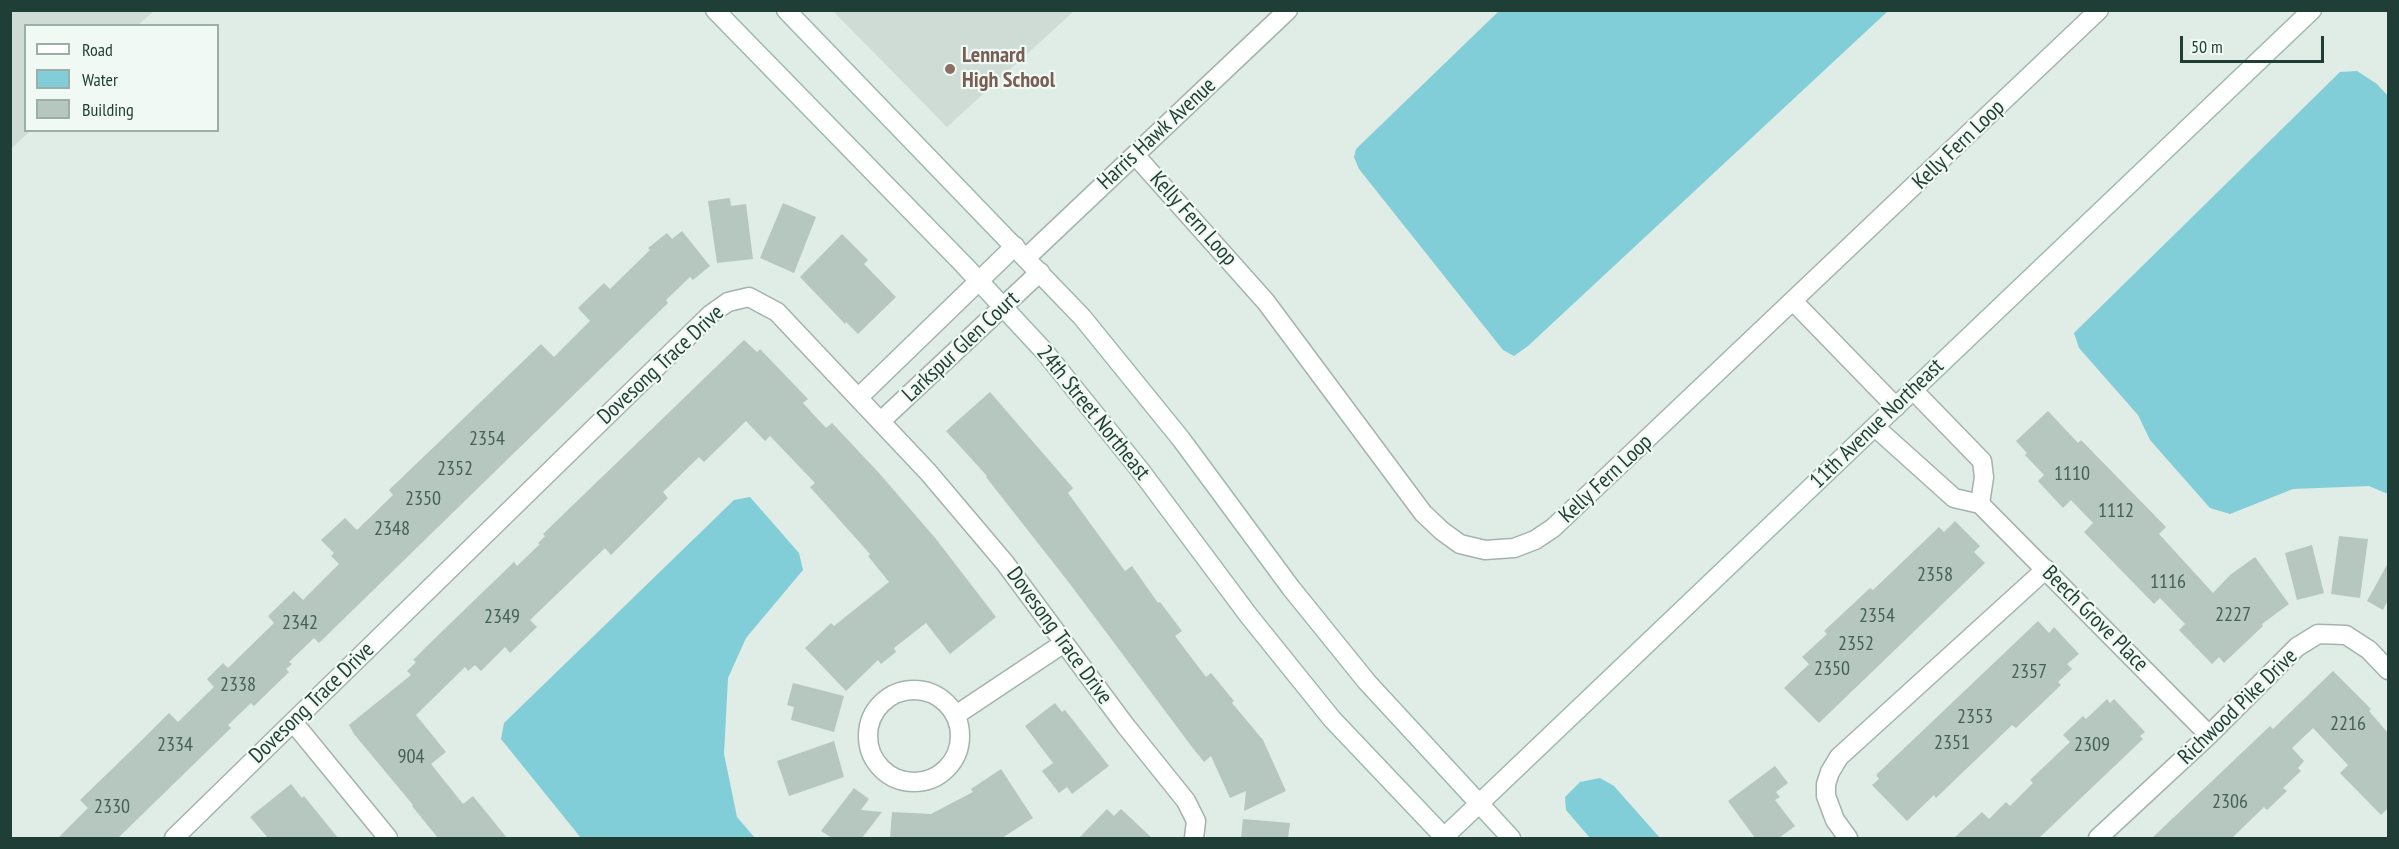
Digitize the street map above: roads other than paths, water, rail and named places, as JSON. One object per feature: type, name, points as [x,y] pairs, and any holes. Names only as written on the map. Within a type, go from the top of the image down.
[{"type":"street","name":"24th Street Northeast","points":[[715,10],[1044,351],[1140,470],[1249,616],[1332,719],[1444,838]]},
{"type":"street","points":[[786,10],[1082,317],[1181,439],[1291,588],[1367,682],[1511,838]]},
{"type":"street","name":"Harris Hawk Avenue","points":[[1021,252],[1136,155],[1288,10]]},
{"type":"street","name":"Kelly Fern Loop","points":[[1136,155],[1266,302],[1423,513],[1460,544],[1485,550],[1514,548],[1535,540],[1553,528],[1794,302],[2099,10]]},
{"type":"street","name":"11th Avenue Northeast","points":[[1444,838],[2312,10]]},
{"type":"street","name":"Larkspur Glen Court","points":[[858,397],[979,282],[1021,252]]},
{"type":"street","name":"Larkspur Glen Court","points":[[882,421],[1040,272]]},
{"type":"street","name":"Dovesong Trace Drive","points":[[174,838],[711,314],[728,302],[749,297],[777,312],[882,421],[1005,563],[1186,801],[1196,821],[1194,838]]},
{"type":"street","points":[[1794,302],[1896,407]]},
{"type":"street","points":[[1913,390],[1982,461],[1984,477],[1980,504]]},
{"type":"street","name":"Beech Grove Place","points":[[1875,426],[1954,498],[1980,504],[2210,735]]},
{"type":"street","points":[[1848,838],[1832,815],[1826,796],[1830,772],[1839,757],[2046,569]]},
{"type":"street","name":"Richwood Pike Drive","points":[[2098,838],[2210,735],[2297,647],[2318,634],[2346,635],[2369,650],[2388,670]]},
{"type":"street","points":[[956,715],[1064,643]]},
{"type":"street","points":[[904,691],[927,692],[947,702],[956,715],[960,737],[954,759],[944,771],[931,779],[916,782],[901,781],[887,774],[876,763],[870,749],[868,734],[871,720],[879,706],[890,696],[904,691]]},
{"type":"street","points":[[293,722],[388,838]]},
{"type":"water","points":[[1499,11],[1888,11],[1528,346],[1514,356],[1503,350],[1359,169],[1354,157],[1356,149]]},
{"type":"water","points":[[2357,71],[2377,84],[2388,96],[2388,494],[2369,486],[2293,489],[2230,514],[2210,508],[2150,440],[2138,415],[2079,348],[2074,333],[2340,72]]},
{"type":"water","points":[[750,497],[799,553],[803,570],[746,638],[728,678],[724,754],[737,817],[755,838],[581,838],[501,739],[504,723],[734,500]]},
{"type":"water","points":[[1600,778],[1614,786],[1660,838],[1590,838],[1566,810],[1565,797],[1580,782]]},
{"type":"place","name":"Lennard High School","points":[[950,69]]}]
